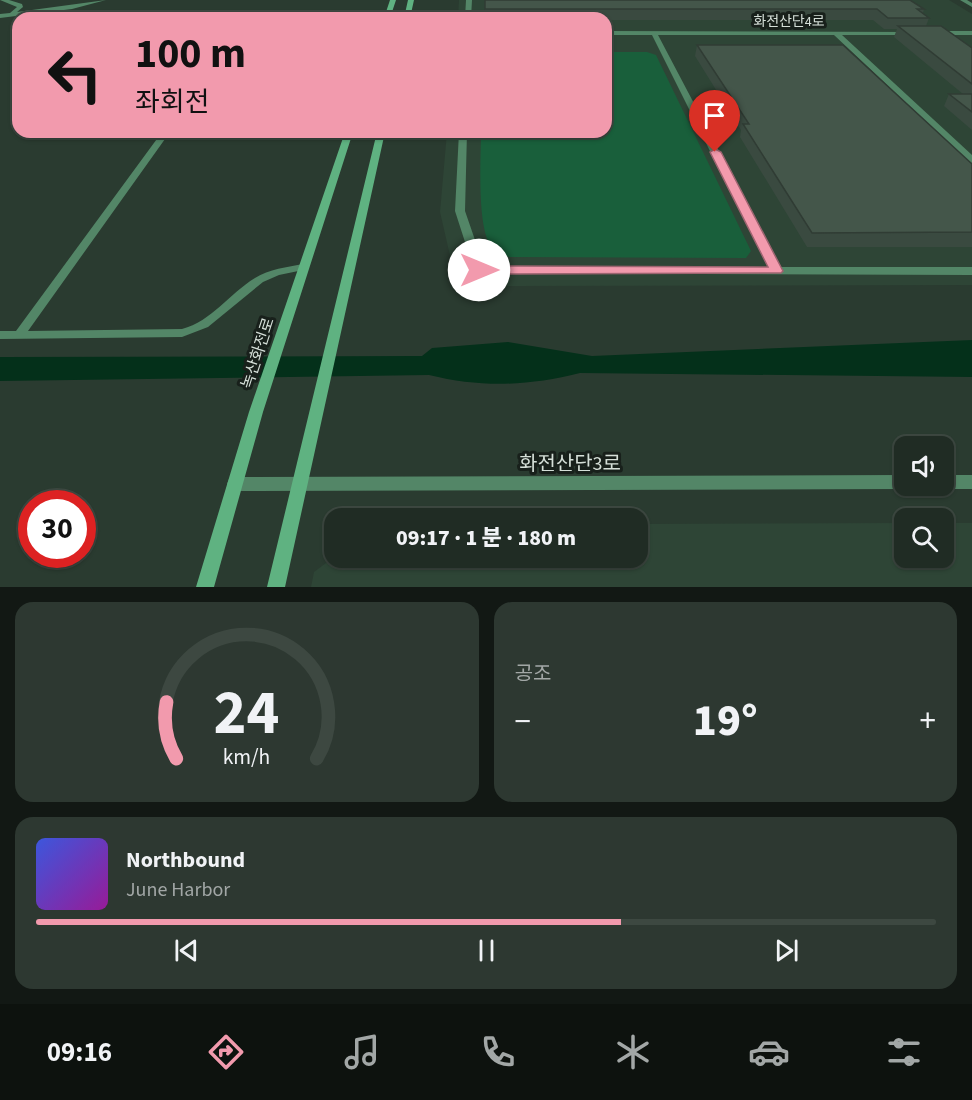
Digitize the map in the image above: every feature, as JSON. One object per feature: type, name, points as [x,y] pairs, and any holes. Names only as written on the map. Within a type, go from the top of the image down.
[{"type":"main road","name":"녹산화전로","points":[[205,587],[256,412],[347,138]]},
{"type":"main road","points":[[276,587],[380,138]]},
{"type":"street","points":[[963,0],[972,5]]},
{"type":"street","name":"화전산단4로","points":[[612,33],[915,33]]},
{"type":"street","points":[[654,33],[776,271]]},
{"type":"street","points":[[836,33],[972,160]]},
{"type":"street","points":[[927,33],[972,33]]},
{"type":"street","points":[[463,138],[459,211],[479,270],[972,271]]},
{"type":"street","points":[[954,482],[972,482]]},
{"type":"street","name":"화전산단3로","points":[[235,484],[894,483]]},
{"type":"lane","points":[[3,0],[20,5],[21,7],[14,12]]},
{"type":"lane","points":[[23,12],[72,7],[103,0]]},
{"type":"lane","points":[[20,334],[162,138]]},
{"type":"lane","points":[[0,334],[195,331],[256,282],[270,274],[304,267]]},
{"type":"shaded area","points":[[459,0],[949,0],[972,14],[972,285],[457,286],[440,212],[446,138],[612,138],[612,12],[458,12]]},
{"type":"shaded area","points":[[612,52],[647,52],[656,55],[751,251],[746,258],[510,257],[501,255],[493,249],[484,227],[480,176],[481,138],[612,138]]},
{"type":"shaded area","points":[[972,340],[972,377],[580,373],[542,381],[505,384],[468,382],[429,375],[0,381],[0,357],[422,356],[432,348],[508,342],[592,356]]},
{"type":"shaded area","points":[[894,523],[894,568],[954,568],[954,523],[972,523],[972,587],[311,587],[314,572],[324,564],[324,568],[648,568],[648,524]]},
{"type":"building","points":[[485,0],[910,0],[924,9],[917,9],[929,18],[888,18],[877,9],[485,9]]},
{"type":"building","points":[[898,26],[941,26],[972,48],[972,84]]},
{"type":"building","points":[[697,45],[843,45],[972,164],[972,232],[812,233],[743,124],[749,124]]},
{"type":"building","points":[[949,94],[972,94],[972,112]]},
{"type":"route","points":[[479,270],[776,271],[715,152]]}]
